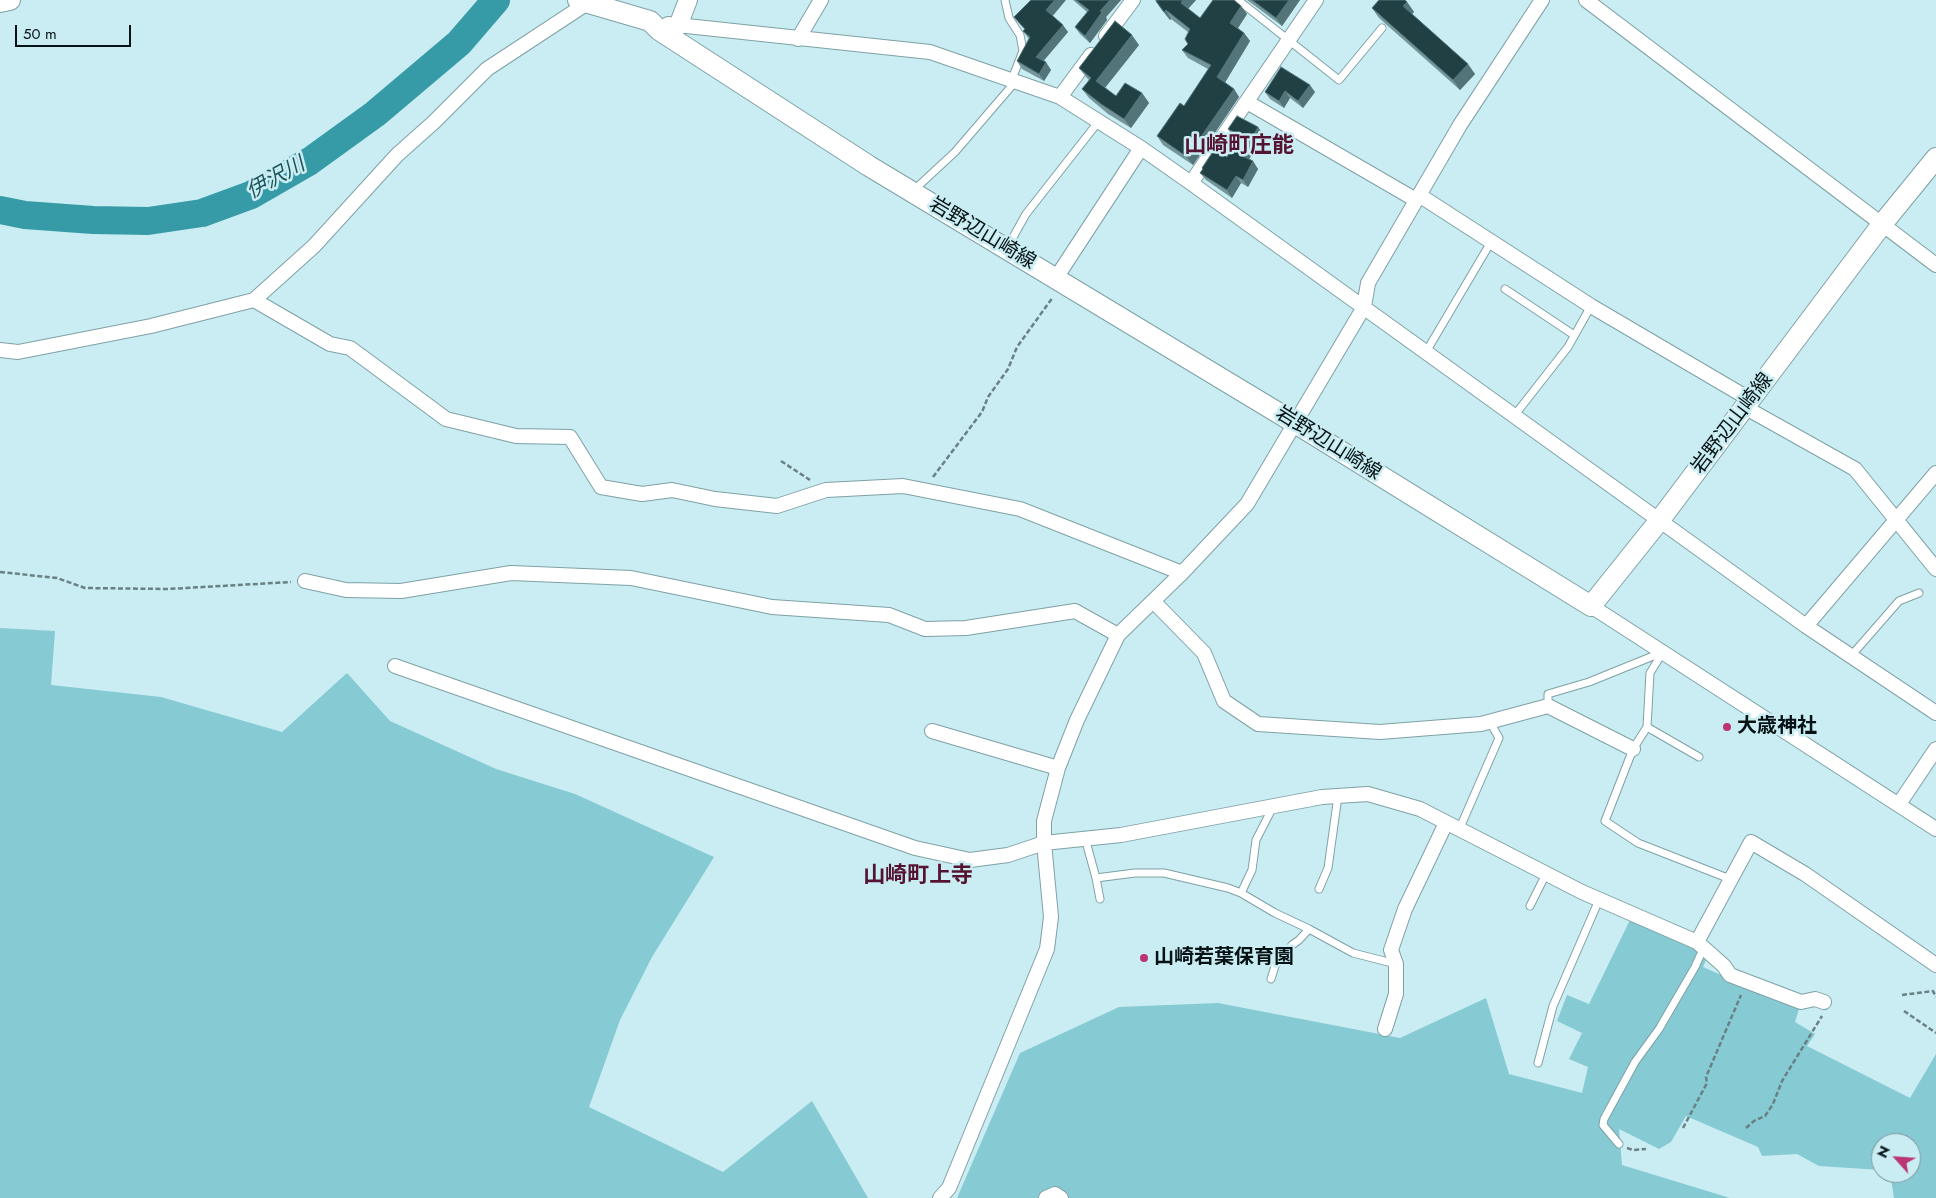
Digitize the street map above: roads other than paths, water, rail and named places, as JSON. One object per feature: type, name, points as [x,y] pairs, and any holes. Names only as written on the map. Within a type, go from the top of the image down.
[{"type":"main road","points":[[0,2],[10,0]]},
{"type":"main road","name":"岩野辺山崎線","points":[[586,1],[650,21],[659,30],[912,192],[1296,423],[1591,606],[1659,521],[1883,223],[1936,158]]},
{"type":"street","points":[[678,26],[688,0]]},
{"type":"street","points":[[798,39],[821,0]]},
{"type":"street","points":[[1191,183],[1316,0]]},
{"type":"street","points":[[940,1198],[949,1188],[1047,949],[1051,917],[1044,843],[1044,822],[1058,768],[1077,720],[1118,635],[1154,602],[1247,504],[1364,307],[1368,283],[1417,198],[1460,125],[1542,0]]},
{"type":"street","points":[[1586,0],[1936,265]]},
{"type":"street","points":[[0,350],[18,352],[151,326],[254,300],[314,246],[397,155],[434,122],[487,68],[586,1]]},
{"type":"street","points":[[1060,97],[1131,1]]},
{"type":"street","points":[[650,21],[678,26],[930,52],[1060,97],[1191,183],[1806,626],[1936,713]]},
{"type":"street","points":[[1247,102],[1491,242],[1855,469],[1936,569]]},
{"type":"street","points":[[1059,281],[1140,148]]},
{"type":"street","points":[[254,300],[330,344],[350,348],[446,419],[516,436],[570,437],[601,487],[642,494],[672,490],[715,499],[777,506],[826,490],[902,486],[1020,509],[1182,573]]},
{"type":"street","points":[[1806,626],[1936,473]]},
{"type":"street","points":[[305,581],[346,590],[401,592],[511,573],[631,578],[772,607],[889,615],[925,630],[966,628],[1075,611],[1118,635]]},
{"type":"street","points":[[1154,602],[1204,653],[1224,701],[1258,724],[1380,732],[1481,724],[1548,706],[1633,749]]},
{"type":"street","points":[[1591,606],[1936,829]]},
{"type":"street","points":[[395,666],[915,848],[970,860],[1008,855],[1044,843],[1121,834],[1182,824],[1322,797],[1368,794],[1420,809],[1599,900],[1700,944],[1724,966],[1730,975],[1801,1002],[1815,1000],[1824,1002]]},
{"type":"street","points":[[932,731],[1058,768]]},
{"type":"street","points":[[1899,804],[1936,749]]},
{"type":"street","points":[[1386,1029],[1396,994],[1396,964],[1391,950],[1405,909],[1446,823]]},
{"type":"street","points":[[1700,944],[1730,879],[1750,842],[1806,874],[1936,965]]},
{"type":"street","points":[[1046,1198],[1055,1194],[1061,1198]]},
{"type":"lane","points":[[912,192],[955,152],[1014,80],[1023,52],[1020,35],[1009,18],[1005,0]]},
{"type":"lane","points":[[1238,0],[1339,80],[1382,28]]},
{"type":"lane","points":[[1007,249],[1026,214],[1098,121]]},
{"type":"lane","points":[[1426,352],[1491,242]]},
{"type":"lane","points":[[1505,290],[1574,335]]},
{"type":"lane","points":[[1514,416],[1568,347],[1591,306]]},
{"type":"lane","points":[[1851,656],[1899,601],[1919,593]]},
{"type":"lane","points":[[1548,706],[1548,694],[1589,682],[1663,652]]},
{"type":"lane","points":[[1663,652],[1650,673],[1647,727],[1633,749],[1605,821],[1638,843],[1730,879]]},
{"type":"lane","points":[[1459,830],[1499,738],[1490,722]]},
{"type":"lane","points":[[1647,727],[1699,758]]},
{"type":"lane","points":[[1319,889],[1328,868],[1338,796]]},
{"type":"lane","points":[[1242,893],[1252,870],[1256,840],[1274,806]]},
{"type":"lane","points":[[1085,838],[1100,899]]},
{"type":"lane","points":[[1096,878],[1135,873],[1164,873],[1242,893],[1275,913],[1353,953],[1396,964]]},
{"type":"lane","points":[[1530,906],[1546,874]]},
{"type":"lane","points":[[1538,1063],[1553,1006],[1599,900]]},
{"type":"lane","points":[[1272,979],[1275,966],[1292,945],[1309,929]]},
{"type":"lane","points":[[1618,1144],[1604,1125],[1604,1118],[1635,1062],[1659,1028],[1695,967],[1700,944]]},
{"type":"waterway","name":"伊沢川","points":[[0,210],[25,215],[93,220],[148,221],[202,213],[251,195],[310,161],[375,114],[459,43],[496,0]]},
{"type":"place","name":"大歳神社","points":[[1727,727]]},
{"type":"place","name":"山崎若葉保育園","points":[[1144,958]]},
{"type":"district","name":"山崎町庄能","points":[[1239,147]]},
{"type":"district","name":"山崎町上寺","points":[[918,877]]}]
